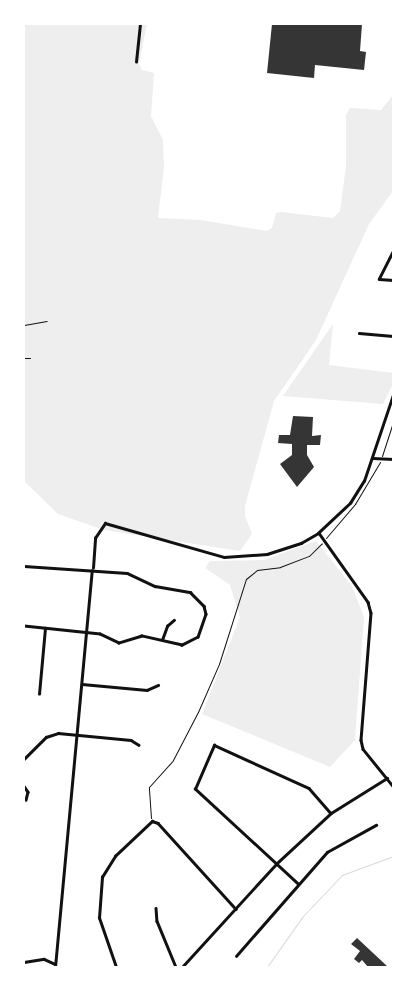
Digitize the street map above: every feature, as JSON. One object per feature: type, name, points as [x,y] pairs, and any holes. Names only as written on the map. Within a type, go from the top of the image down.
[{"type":"street","points":[[136,62],[140,24]]},
{"type":"street","points":[[393,252],[379,279],[393,280]]},
{"type":"street","points":[[359,332],[393,336]]},
{"type":"street","points":[[24,962],[44,959],[56,966],[95,538],[105,523],[224,557],[267,554],[302,543],[318,533],[350,504],[373,458],[393,395]]},
{"type":"street","points":[[373,458],[393,459]]},
{"type":"street","points":[[318,533],[368,602],[371,613],[361,740],[363,749],[393,786]]},
{"type":"street","points":[[24,566],[127,573],[154,586],[181,590],[198,598],[206,614],[198,637],[182,645],[142,636],[119,643],[100,634],[24,626]]},
{"type":"street","points":[[162,640],[167,626],[174,620]]},
{"type":"street","points":[[39,694],[45,628]]},
{"type":"street","points":[[82,684],[147,690],[158,685]]},
{"type":"street","points":[[24,759],[46,736],[58,733],[77,733],[131,740],[139,745]]},
{"type":"street","points":[[298,884],[196,789],[214,745],[309,788],[331,813]]},
{"type":"street","points":[[182,967],[276,864],[331,813],[387,778]]},
{"type":"street","points":[[24,786],[28,792],[26,800]]},
{"type":"street","points":[[116,967],[99,918],[102,877],[115,856],[152,821],[158,823],[236,909]]},
{"type":"street","points":[[236,956],[327,852],[376,825]]},
{"type":"street","points":[[156,908],[157,921],[176,967]]},
{"type":"path","points":[[24,325],[47,321]]},
{"type":"path","points":[[24,358],[30,358]]},
{"type":"path","points":[[152,821],[149,787],[172,760],[198,712],[219,664],[246,579],[257,570],[280,567],[309,556],[324,540],[356,504],[381,458],[393,422]]},
{"type":"shaded area","points":[[24,24],[147,24],[139,63],[142,70],[154,73],[151,116],[163,140],[164,167],[158,218],[201,220],[267,231],[272,228],[276,213],[281,212],[333,218],[340,211],[346,166],[346,115],[350,108],[381,110],[393,95],[393,191],[369,224],[316,340],[274,401],[245,506],[245,516],[252,534],[240,551],[104,530],[58,514],[24,481]]},
{"type":"shaded area","points":[[333,324],[329,365],[393,373],[393,384],[383,404],[283,396]]},
{"type":"shaded area","points":[[316,541],[352,586],[364,617],[355,740],[330,767],[202,714],[240,617],[230,585],[205,568],[210,561],[264,560]]},
{"type":"building","points":[[272,24],[362,24],[360,51],[366,52],[364,70],[315,65],[314,78],[267,73]]},
{"type":"building","points":[[293,416],[313,417],[312,436],[321,435],[320,445],[307,445],[307,455],[314,467],[297,487],[280,464],[292,455],[292,444],[278,443],[279,435],[290,435]]},
{"type":"building","points":[[357,938],[387,966],[368,967],[362,960],[359,963],[354,959],[360,951],[351,944]]},
{"type":"waterway","points":[[267,967],[303,916],[342,875],[393,856]]}]
